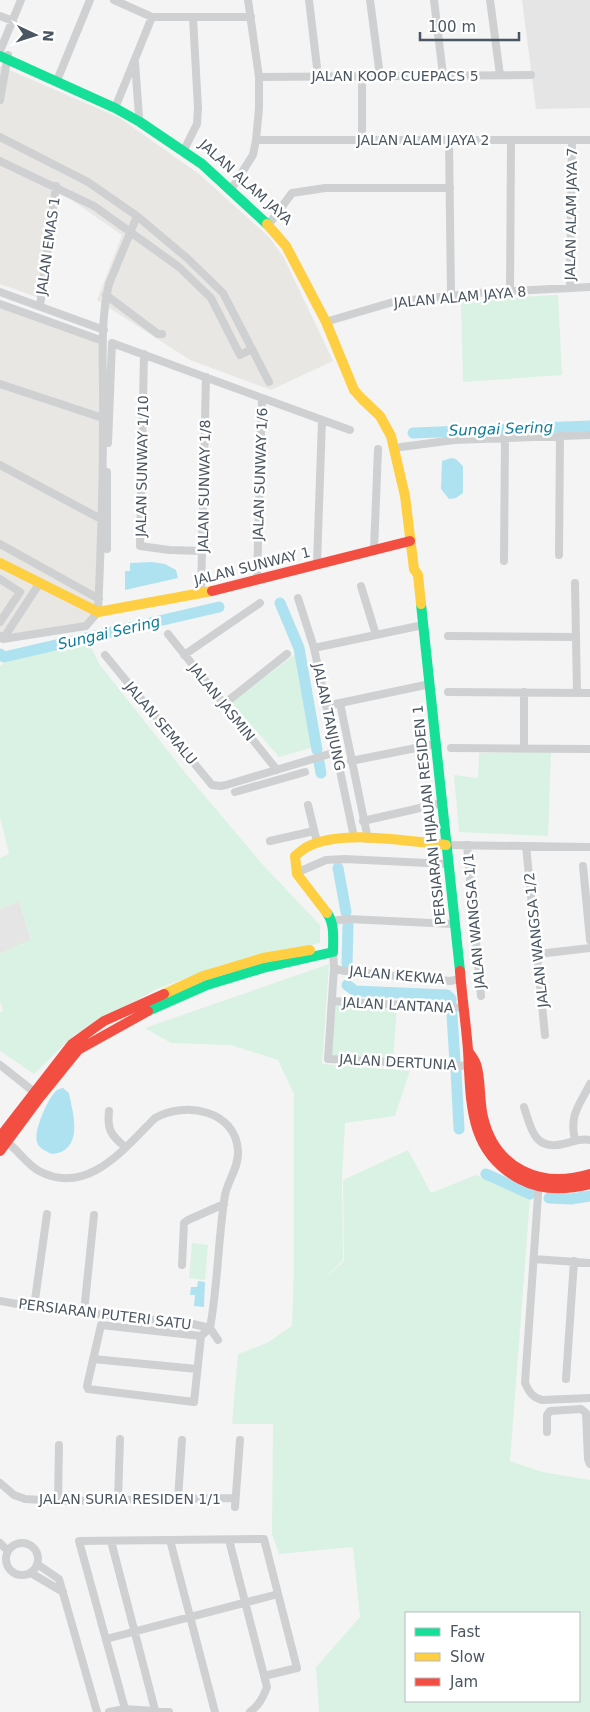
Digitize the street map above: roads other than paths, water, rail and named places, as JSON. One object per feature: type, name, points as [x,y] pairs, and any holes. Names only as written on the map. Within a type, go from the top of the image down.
[{"type":"street","points":[[0,100],[3,55],[21,0]]},
{"type":"street","points":[[58,78],[90,0]]},
{"type":"street","points":[[114,0],[152,17],[250,17]]},
{"type":"street","points":[[234,185],[252,155],[256,140],[259,108],[260,77],[248,0]]},
{"type":"street","points":[[309,0],[318,76]]},
{"type":"street","points":[[370,0],[380,76]]},
{"type":"street","points":[[434,0],[443,75]]},
{"type":"street","points":[[490,0],[500,75]]},
{"type":"street","points":[[0,16],[13,21]]},
{"type":"street","points":[[116,106],[152,17]]},
{"type":"street","points":[[186,146],[198,124],[193,18]]},
{"type":"street","name":"JALAN ALAM JAYA","points":[[3,55],[58,78],[116,106],[148,127],[202,164],[282,240],[326,322],[358,398],[385,422],[403,482],[411,541]]},
{"type":"street","name":"JALAN ALAM JAYA","points":[[3,55],[139,116],[186,146],[234,185],[272,220],[291,242],[332,320],[358,388],[362,395],[381,409],[387,417],[401,447],[408,480],[411,541]]},
{"type":"street","points":[[134,60],[139,116]]},
{"type":"street","name":"JALAN KOOP CUEPACS 5","points":[[260,77],[531,75]]},
{"type":"street","points":[[362,76],[362,140]]},
{"type":"street","points":[[0,137],[88,182],[138,216],[187,258],[223,293],[268,382]]},
{"type":"street","name":"JALAN ALAM JAYA 2","points":[[256,140],[590,140]]},
{"type":"street","points":[[449,140],[450,296]]},
{"type":"street","points":[[510,292],[511,140]]},
{"type":"street","name":"JALAN ALAM JAYA 7","points":[[570,288],[572,140]]},
{"type":"street","points":[[0,160],[94,206],[179,268],[211,298],[240,355],[252,349]]},
{"type":"street","name":"JALAN EMAS 1","points":[[40,306],[56,186]]},
{"type":"street","points":[[272,220],[292,193],[325,188],[450,188]]},
{"type":"street","points":[[2,638],[86,626],[98,612],[103,341],[106,295],[138,216]]},
{"type":"street","name":"JALAN ALAM JAYA 8","points":[[332,320],[393,302],[450,296],[590,287]]},
{"type":"street","points":[[0,292],[104,330]]},
{"type":"street","points":[[106,295],[158,334],[162,334]]},
{"type":"street","points":[[0,304],[103,341]]},
{"type":"street","points":[[107,549],[112,343],[350,430]]},
{"type":"street","name":"JALAN SUNWAY 1/10","points":[[144,354],[140,546],[169,550],[202,550]]},
{"type":"street","name":"JALAN SUNWAY 1/8","points":[[202,594],[206,377]]},
{"type":"street","points":[[0,384],[103,418]]},
{"type":"street","name":"JALAN SUNWAY 1/6","points":[[257,579],[262,398]]},
{"type":"street","points":[[317,564],[322,420]]},
{"type":"street","points":[[385,422],[397,445],[401,447],[454,440],[590,435]]},
{"type":"street","points":[[559,554],[560,435]]},
{"type":"street","points":[[504,561],[505,438]]},
{"type":"street","points":[[400,470],[398,455],[401,447]]},
{"type":"street","points":[[374,550],[378,449]]},
{"type":"street","points":[[0,465],[100,519]]},
{"type":"street","name":"JALAN SUNWAY 1","points":[[98,612],[202,594],[411,541]]},
{"type":"street","name":"PERSIARAN HIJAUAN RESIDEN 1","points":[[411,541],[414,568],[418,575],[468,1051],[480,1099],[481,1128],[504,1157],[539,1183],[567,1189],[590,1184]]},
{"type":"street","points":[[0,544],[99,599]]},
{"type":"street","points":[[0,563],[98,612]]},
{"type":"street","points":[[0,579],[20,592],[0,622]]},
{"type":"street","points":[[575,583],[577,693]]},
{"type":"street","points":[[2,638],[39,584]]},
{"type":"street","points":[[361,586],[376,634]]},
{"type":"street","points":[[298,598],[314,648]]},
{"type":"street","points":[[184,655],[260,603]]},
{"type":"street","name":"JALAN TANJUNG","points":[[354,837],[314,648],[423,624]]},
{"type":"street","name":"JALAN JASMIN","points":[[168,634],[277,770]]},
{"type":"street","points":[[448,636],[576,637]]},
{"type":"street","points":[[224,704],[287,654]]},
{"type":"street","name":"JALAN SEMALU","points":[[105,655],[212,784],[221,786],[277,770]]},
{"type":"street","points":[[326,706],[430,684]]},
{"type":"street","points":[[448,692],[590,693]]},
{"type":"street","points":[[524,692],[524,748]]},
{"type":"street","points":[[340,703],[368,839]]},
{"type":"street","points":[[352,761],[436,744]]},
{"type":"street","points":[[451,748],[590,749]]},
{"type":"street","points":[[277,770],[336,752]]},
{"type":"street","points":[[235,792],[305,772]]},
{"type":"street","points":[[363,821],[442,803]]},
{"type":"street","points":[[308,805],[318,842]]},
{"type":"street","points":[[270,841],[314,830]]},
{"type":"street","points":[[332,1001],[334,968],[331,921],[296,872],[295,856],[306,846],[330,839],[354,837],[467,845],[590,847]]},
{"type":"street","name":"JALAN WANGSA 1/1","points":[[467,845],[481,996]]},
{"type":"street","name":"JALAN WANGSA 1/2","points":[[526,846],[545,1035]]},
{"type":"street","points":[[296,872],[326,860],[344,859],[448,864]]},
{"type":"street","points":[[583,866],[590,940]]},
{"type":"street","points":[[331,921],[348,919],[454,924]]},
{"type":"street","points":[[538,954],[590,948]]},
{"type":"street","points":[[0,1151],[2,1138],[37,1094],[72,1044],[104,1021],[203,976],[263,958],[333,950]]},
{"type":"street","points":[[37,1094],[78,1050],[138,1016],[207,985],[333,950]]},
{"type":"street","name":"JALAN KEKWA","points":[[334,968],[450,981],[460,979]]},
{"type":"street","name":"JALAN LANTANA","points":[[332,1001],[463,1008]]},
{"type":"street","name":"JALAN DERTUNIA","points":[[332,1001],[328,1059],[472,1065]]},
{"type":"street","points":[[0,1065],[37,1094]]},
{"type":"street","points":[[576,1140],[572,1127],[573,1118],[590,1084]]},
{"type":"street","points":[[524,1107],[533,1135],[541,1142],[553,1146],[581,1139],[590,1140]]},
{"type":"street","points":[[2,1138],[37,1170],[53,1177],[68,1179],[83,1177],[103,1167],[156,1118],[166,1112],[178,1109],[195,1110],[208,1113],[221,1119],[228,1125],[236,1138],[238,1152],[236,1166],[224,1204],[210,1328],[218,1340]]},
{"type":"street","points":[[109,1111],[108,1123],[110,1132],[125,1147]]},
{"type":"street","name":"PERSIARAN HIJAUAN RESIDEN 1","points":[[539,1183],[548,1180],[566,1181],[590,1174]]},
{"type":"street","points":[[539,1183],[525,1383],[530,1392],[536,1398],[542,1400],[590,1398]]},
{"type":"street","points":[[182,1265],[184,1223],[224,1204]]},
{"type":"street","points":[[34,1307],[46,1214]]},
{"type":"street","points":[[84,1312],[94,1215]]},
{"type":"street","points":[[534,1259],[590,1263]]},
{"type":"street","points":[[566,1379],[574,1262]]},
{"type":"street","name":"PERSIARAN PUTERI SATU","points":[[0,1301],[34,1307],[193,1324],[210,1328]]},
{"type":"street","points":[[201,1336],[103,1324],[99,1328],[87,1386],[88,1389],[194,1402],[201,1336],[210,1328]]},
{"type":"street","points":[[93,1359],[198,1369]]},
{"type":"street","points":[[548,1432],[547,1415],[550,1411],[581,1410],[586,1413],[588,1459],[590,1464]]},
{"type":"street","points":[[118,1499],[120,1439]]},
{"type":"street","points":[[178,1499],[182,1440]]},
{"type":"street","points":[[234,1507],[240,1440]]},
{"type":"street","points":[[58,1501],[59,1446]]},
{"type":"street","name":"JALAN SURIA RESIDEN 1/1","points":[[0,1483],[19,1498],[58,1501],[235,1498]]},
{"type":"street","points":[[125,1709],[79,1541],[264,1539],[297,1668],[264,1676]]},
{"type":"street","points":[[170,1540],[215,1712]]},
{"type":"street","points":[[229,1540],[267,1687],[263,1698],[250,1712]]},
{"type":"street","points":[[111,1541],[155,1710]]},
{"type":"street","points":[[0,1543],[8,1551]]},
{"type":"street","points":[[31,1573],[37,1564],[37,1554],[31,1546],[21,1543],[16,1544],[8,1551],[6,1561],[10,1571],[20,1575],[31,1573],[63,1592]]},
{"type":"street","points":[[37,1564],[59,1579],[97,1712]]},
{"type":"street","points":[[106,1639],[278,1594]]},
{"type":"street","points":[[108,1712],[125,1709],[169,1712]]},
{"type":"water","points":[[451,458],[456,459],[463,466],[463,493],[456,498],[449,499],[441,489],[442,461]]},
{"type":"water","points":[[152,562],[165,564],[176,570],[178,578],[125,590],[125,571],[130,571],[130,563]]},
{"type":"water","points":[[63,1088],[69,1093],[74,1132],[69,1146],[62,1152],[52,1154],[39,1146],[36,1137],[37,1131],[49,1101],[58,1089]]},
{"type":"water","points":[[198,1281],[205,1282],[204,1307],[194,1306],[195,1295],[190,1295],[191,1287],[197,1287]]},
{"type":"waterway","name":"Sungai Sering","points":[[413,433],[590,426]]},
{"type":"waterway","points":[[280,603],[299,648],[317,750]]},
{"type":"waterway","name":"Sungai Sering","points":[[0,654],[4,657],[219,607]]},
{"type":"waterway","points":[[319,762],[321,773]]},
{"type":"waterway","points":[[338,868],[346,912]]},
{"type":"waterway","points":[[347,964],[348,925]]},
{"type":"waterway","points":[[347,985],[355,991],[447,995],[451,1002]]},
{"type":"waterway","points":[[452,1015],[455,1062]]},
{"type":"waterway","points":[[456,1070],[459,1129]]},
{"type":"waterway","points":[[486,1174],[530,1194]]},
{"type":"waterway","points":[[549,1198],[571,1199],[590,1196]]}]
